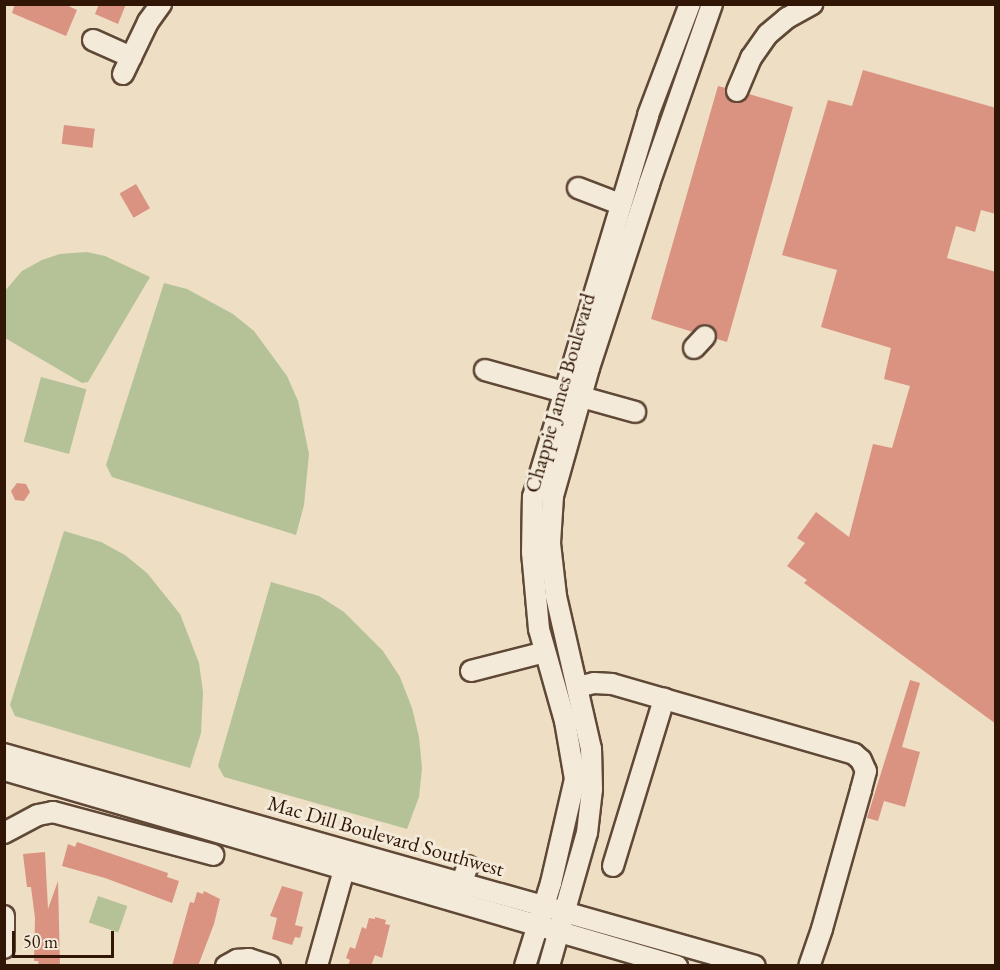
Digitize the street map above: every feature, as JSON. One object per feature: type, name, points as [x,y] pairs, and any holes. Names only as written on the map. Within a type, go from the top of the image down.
[{"type":"street","points":[[93,40],[127,65],[148,22],[161,4]]},
{"type":"street","name":"Chappie James Boulevard","points":[[549,966],[587,834],[592,789],[591,749],[556,596],[550,543],[553,496],[572,394],[620,204],[648,115],[690,4]]},
{"type":"street","name":"Chappie James Boulevard","points":[[525,966],[567,820],[575,779],[565,722],[545,652],[534,583],[533,497],[649,184],[712,4]]},
{"type":"street","points":[[737,91],[752,58],[787,11],[812,4]]},
{"type":"street","points":[[578,188],[620,204]]},
{"type":"street","points":[[485,370],[635,412]]},
{"type":"street","points":[[471,671],[545,652]]},
{"type":"street","points":[[578,687],[594,683],[612,684],[854,753],[861,760],[866,771],[822,929],[808,966]]},
{"type":"street","points":[[614,866],[664,699]]},
{"type":"street","name":"Mac Dill Boulevard Southwest","points":[[4,754],[347,859]]},
{"type":"street","name":"Mac Dill Boulevard Southwest","points":[[4,770],[347,859],[461,882],[755,966]]},
{"type":"street","points":[[4,833],[38,815],[53,812],[213,855]]},
{"type":"street","points":[[316,966],[347,859]]},
{"type":"street","name":"Mac Dill Boulevard Southwest","points":[[502,894],[538,924],[677,966]]},
{"type":"street","points":[[4,916],[4,948]]},
{"type":"street","points":[[226,966],[237,960],[249,959],[270,966]]},
{"type":"green space","points":[[87,252],[105,256],[150,277],[88,382],[82,383],[5,338],[4,292],[22,271],[42,260],[60,254]]},
{"type":"green space","points":[[164,283],[187,289],[233,314],[254,331],[287,376],[298,401],[309,454],[304,505],[296,535],[112,477],[106,465]]},
{"type":"green space","points":[[41,377],[86,389],[69,454],[24,442]]},
{"type":"green space","points":[[64,531],[101,542],[125,555],[147,573],[180,614],[199,663],[203,692],[201,733],[190,768],[15,716],[10,705]]},
{"type":"green space","points":[[271,582],[319,596],[344,612],[383,651],[400,677],[412,708],[419,737],[422,768],[419,797],[407,829],[224,777],[218,766]]},
{"type":"green space","points":[[98,896],[127,906],[118,933],[89,922]]},
{"type":"building","points":[[15,4],[64,4],[77,10],[66,36],[12,13]]},
{"type":"building","points":[[99,4],[126,4],[118,24],[95,14]]},
{"type":"building","points":[[863,70],[996,108],[996,214],[981,210],[975,232],[956,226],[947,258],[996,272],[996,724],[804,583],[807,580],[787,566],[805,543],[797,538],[816,512],[849,537],[873,444],[892,448],[910,386],[884,379],[891,348],[821,327],[837,270],[782,255],[828,100],[852,106]]},
{"type":"building","points":[[718,86],[726,88],[727,98],[733,102],[744,101],[749,94],[793,107],[727,342],[717,339],[716,332],[708,324],[701,325],[693,332],[651,319]]},
{"type":"building","points":[[64,125],[95,129],[92,148],[62,144]]},
{"type":"building","points":[[136,184],[150,208],[134,218],[120,194]]},
{"type":"building","points":[[17,483],[26,484],[30,492],[24,501],[15,500],[11,491]]},
{"type":"building","points":[[910,680],[920,683],[902,747],[920,752],[905,807],[884,801],[878,821],[867,818]]},
{"type":"building","points":[[77,842],[168,873],[167,877],[179,881],[172,903],[105,878],[62,866],[68,844],[75,847]]},
{"type":"building","points":[[45,852],[48,909],[58,881],[60,966],[39,966],[38,961],[34,961],[35,918],[31,887],[27,887],[23,854]]},
{"type":"building","points":[[282,886],[303,892],[295,925],[303,927],[300,938],[295,937],[292,945],[272,939],[277,918],[270,916]]},
{"type":"building","points":[[204,891],[220,899],[214,924],[198,966],[172,966],[190,902],[194,903],[197,892],[203,894]]},
{"type":"building","points":[[375,917],[386,920],[385,924],[390,925],[382,958],[375,955],[371,966],[348,966],[350,960],[346,958],[350,947],[355,949],[362,927],[366,929],[369,918],[375,919]]}]
